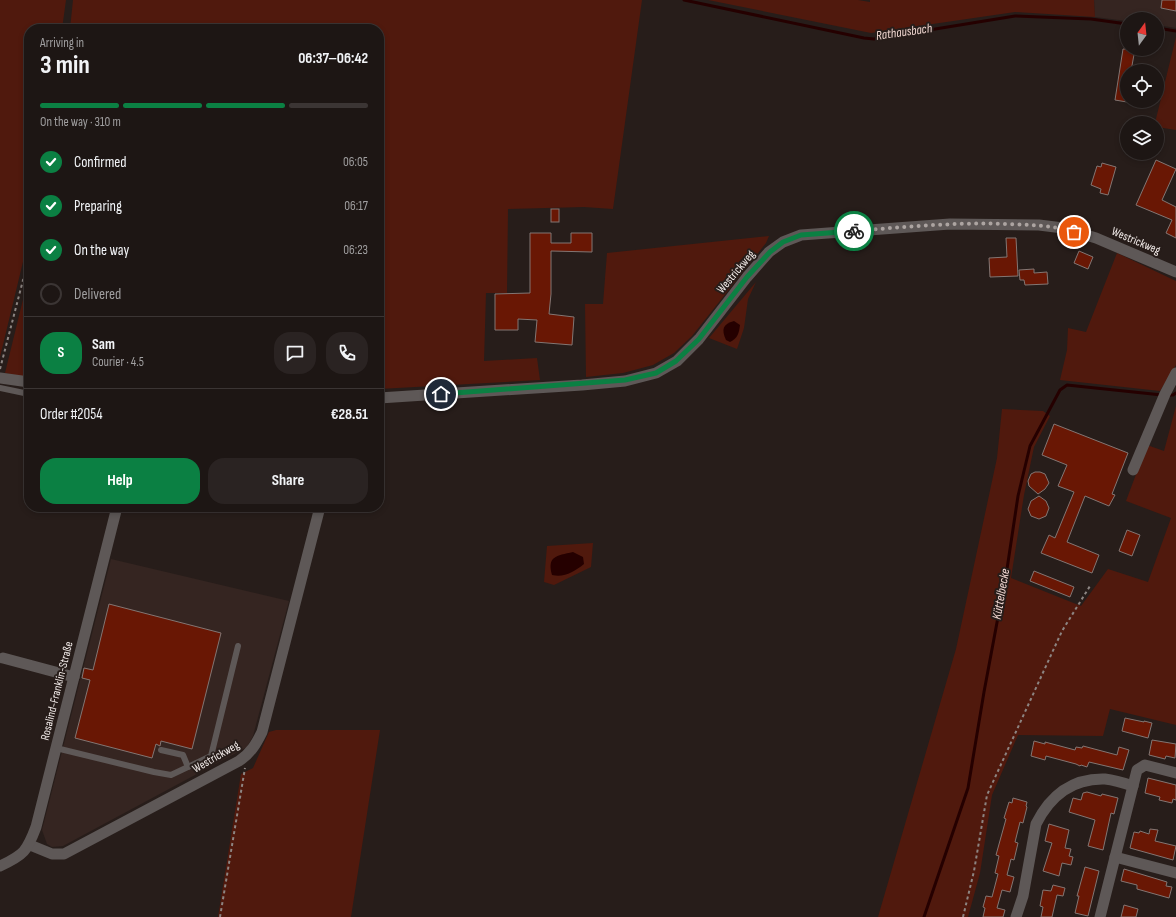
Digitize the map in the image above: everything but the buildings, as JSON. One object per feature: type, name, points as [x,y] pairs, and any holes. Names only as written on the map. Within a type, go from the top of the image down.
[{"type":"street","name":"Westrickweg","points":[[384,398],[582,385],[625,380],[656,373],[676,361],[699,339],[747,277],[770,252],[783,242],[801,235],[950,224],[1039,225],[1063,228],[1096,238],[1176,272]]},
{"type":"street","points":[[1133,470],[1162,400],[1176,373]]},
{"type":"street","points":[[0,378],[24,381]]},
{"type":"street","name":"Rosalind-Franklin-Straße","points":[[0,866],[17,858],[30,845],[36,827],[116,512]]},
{"type":"street","name":"Westrickweg","points":[[30,845],[52,854],[64,854],[244,758],[256,745],[262,732],[319,512]]},
{"type":"street","points":[[3,658],[74,677]]},
{"type":"street","points":[[1100,917],[1137,770],[1145,765],[1176,773]]},
{"type":"street","points":[[1016,917],[1023,896],[1036,824],[1041,814],[1054,797],[1064,790],[1086,780],[1107,779],[1133,786]]},
{"type":"street","points":[[1116,857],[1176,873]]},
{"type":"lane","points":[[0,388],[24,393]]},
{"type":"lane","points":[[56,748],[171,775],[211,756],[238,646]]},
{"type":"lane","points":[[161,750],[183,755],[188,767]]},
{"type":"path","points":[[0,370],[24,276]]},
{"type":"path","points":[[963,917],[974,872],[987,795],[1062,631],[1090,586]]},
{"type":"path","points":[[220,917],[246,763],[244,758]]},
{"type":"shaded area","points":[[0,0],[66,0],[63,24],[24,24],[24,258],[0,357]]},
{"type":"shaded area","points":[[73,0],[642,0],[613,209],[584,207],[508,209],[507,293],[486,293],[484,361],[537,358],[540,380],[384,389],[384,24],[71,24]]},
{"type":"shaded area","points":[[708,0],[858,0],[870,2],[870,0],[1094,0],[1095,17],[1015,12],[871,33]]},
{"type":"shaded area","points":[[1094,0],[1176,0],[1176,28],[1164,26],[1164,12],[1120,12],[1120,20],[1095,17]]},
{"type":"shaded area","points":[[1176,37],[1176,130],[1164,128],[1164,116],[1157,116],[1159,108],[1164,108],[1164,86]]},
{"type":"shaded area","points":[[769,236],[766,243],[692,336],[674,353],[653,365],[623,373],[586,377],[585,304],[603,304],[607,253]]},
{"type":"shaded area","points":[[1117,253],[1176,281],[1176,365],[1160,391],[1060,380],[1067,350],[1068,328],[1086,332]]},
{"type":"shaded area","points":[[756,282],[748,299],[744,328],[737,349],[709,338]]},
{"type":"shaded area","points":[[24,295],[24,377],[5,373]]},
{"type":"shaded area","points":[[734,321],[740,325],[738,335],[730,342],[726,340],[723,330],[725,325]]},
{"type":"shaded area","points":[[1176,406],[1176,725],[1110,709],[1103,736],[1018,735],[992,795],[980,873],[968,917],[878,917],[956,649],[997,458],[1002,409],[1043,411],[1050,416],[1034,447],[1024,495],[1011,578],[1081,606],[1108,569],[1148,582],[1171,518],[1126,501],[1147,445],[1164,451]]},
{"type":"shaded area","points":[[593,543],[591,567],[554,585],[544,582],[547,546]]},
{"type":"shaded area","points":[[573,552],[583,557],[584,564],[569,574],[561,576],[552,575],[552,560],[558,556]]},
{"type":"shaded area","points":[[111,559],[289,601],[253,736],[247,747],[63,846],[52,847],[47,844],[42,830]]},
{"type":"shaded area","points":[[276,730],[380,730],[351,917],[218,917],[241,774],[253,768],[269,732]]},
{"type":"waterway","name":"Rathausbach","points":[[684,0],[874,39],[1015,16],[1091,19],[1120,23]]},
{"type":"waterway","name":"Rathausbach","points":[[1164,29],[1176,31]]},
{"type":"waterway","name":"Küttelbecke","points":[[924,917],[968,788],[1007,569],[1018,496],[1030,446],[1060,390],[1067,385],[1162,395]]},
{"type":"waterway","name":"Küttelbecke","points":[[1168,395],[1173,395],[1176,393]]},
{"type":"way so far","points":[[854,231],[950,224],[999,224],[1039,225],[1063,228],[1074,232]]},
{"type":"route","points":[[441,394],[582,385],[625,380],[656,373],[676,361],[699,339],[747,277],[770,252],[783,242],[801,235],[854,231]]}]
